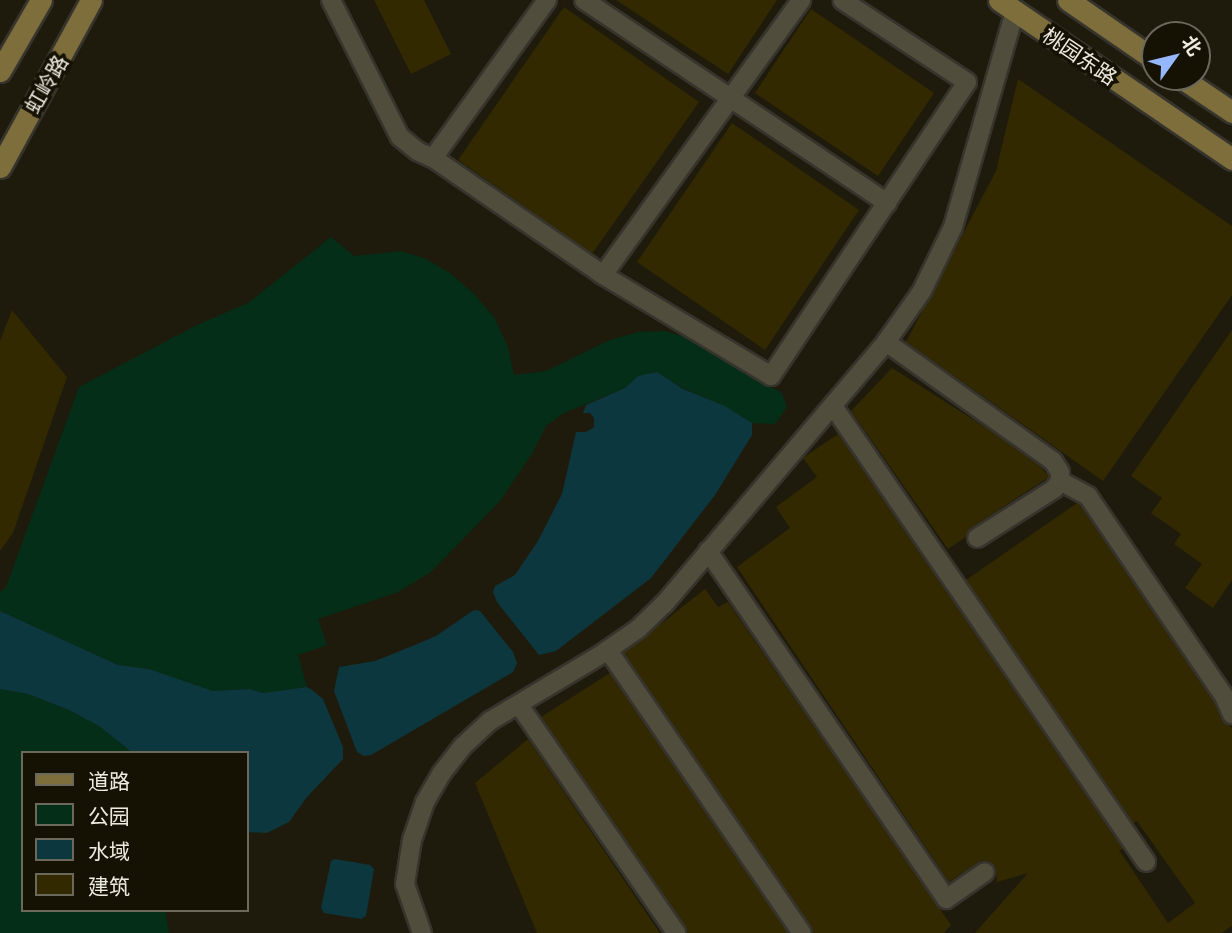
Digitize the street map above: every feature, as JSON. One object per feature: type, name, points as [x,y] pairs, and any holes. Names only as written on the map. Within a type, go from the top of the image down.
[{"type":"main road","points":[[0,71],[41,0]]},
{"type":"main road","name":"虹岭路","points":[[0,167],[91,0]]},
{"type":"main road","name":"桃园东路","points":[[1068,0],[1141,50]]},
{"type":"main road","name":"桃园东路","points":[[1007,6],[1232,159]]},
{"type":"main road","points":[[1201,91],[1232,112]]},
{"type":"street","points":[[331,0],[400,137],[603,275],[771,376],[967,82],[842,0]]},
{"type":"street","points":[[433,158],[547,0]]},
{"type":"street","points":[[584,0],[887,203]]},
{"type":"street","points":[[603,275],[801,0]]},
{"type":"street","points":[[422,933],[405,884],[412,840],[425,802],[441,774],[463,746],[490,721],[608,650],[638,629],[665,603],[886,342],[922,290],[953,227],[1007,6]]},
{"type":"street","points":[[886,342],[1054,461],[1060,472],[1060,481],[1054,489],[977,538]]},
{"type":"street","points":[[832,406],[1146,862]]},
{"type":"street","points":[[1060,481],[1088,496],[1231,708]]},
{"type":"street","points":[[708,551],[946,899],[985,872]]},
{"type":"street","points":[[608,650],[802,933]]},
{"type":"street","points":[[519,705],[676,933]]},
{"type":"green space","points":[[331,237],[354,256],[401,251],[426,259],[450,273],[474,294],[494,317],[508,347],[514,375],[546,371],[610,340],[638,332],[665,331],[685,337],[782,393],[787,407],[775,424],[752,423],[725,406],[684,389],[657,372],[638,376],[625,388],[564,413],[546,426],[533,452],[500,501],[431,572],[398,592],[318,619],[327,645],[298,655],[307,687],[263,693],[249,689],[213,691],[149,669],[118,665],[0,611],[0,592],[6,587],[79,387],[197,325],[248,303]]},
{"type":"green space","points":[[0,689],[28,694],[69,710],[99,726],[130,751],[21,751],[21,912],[165,912],[169,933],[0,933]]},
{"type":"water","points":[[657,372],[683,389],[725,406],[752,423],[752,435],[715,495],[651,578],[556,651],[539,655],[497,602],[493,592],[495,586],[515,575],[538,541],[562,494],[576,432],[586,432],[594,427],[594,418],[590,413],[583,413],[586,405],[625,388],[638,376]]},
{"type":"water","points":[[474,610],[480,611],[513,652],[517,663],[513,672],[371,755],[364,756],[357,752],[334,691],[339,667],[375,661],[415,645],[436,636]]},
{"type":"water","points":[[0,611],[118,665],[149,669],[213,691],[249,689],[263,693],[307,687],[323,699],[343,747],[343,759],[307,797],[289,822],[267,833],[248,832],[248,751],[130,751],[99,726],[69,710],[28,694],[0,689]]},
{"type":"water","points":[[335,859],[370,865],[374,869],[366,916],[361,919],[324,913],[321,908],[331,861]]},
{"type":"building","points":[[374,0],[424,0],[451,54],[411,74]]},
{"type":"building","points":[[616,0],[777,0],[728,74]]},
{"type":"building","points":[[564,7],[699,102],[592,254],[458,160]]},
{"type":"building","points":[[811,9],[934,93],[878,176],[755,93]]},
{"type":"building","points":[[1018,79],[1232,226],[1232,295],[1103,481],[906,342],[996,171]]},
{"type":"building","points":[[732,123],[859,210],[765,350],[637,262]]},
{"type":"building","points":[[12,310],[67,377],[13,533],[0,551],[0,341]]},
{"type":"building","points":[[1232,330],[1232,580],[1213,608],[1185,588],[1202,564],[1174,544],[1181,534],[1151,513],[1162,498],[1131,476]]},
{"type":"building","points":[[892,368],[996,434],[1041,467],[1049,477],[971,528],[966,537],[948,549],[851,411]]},
{"type":"building","points":[[838,434],[1123,849],[1119,850],[1168,923],[1195,903],[1137,821],[1133,823],[966,580],[1077,503],[1080,505],[1214,702],[1222,719],[1232,728],[1232,926],[1221,933],[975,933],[1028,873],[997,882],[995,866],[982,860],[949,882],[737,567],[790,528],[776,507],[817,477],[803,458]]},
{"type":"building","points":[[705,589],[718,607],[728,602],[951,925],[944,933],[813,933],[624,653]]},
{"type":"building","points":[[610,673],[788,933],[687,933],[541,717]]},
{"type":"building","points":[[528,739],[660,933],[537,933],[475,783]]}]
